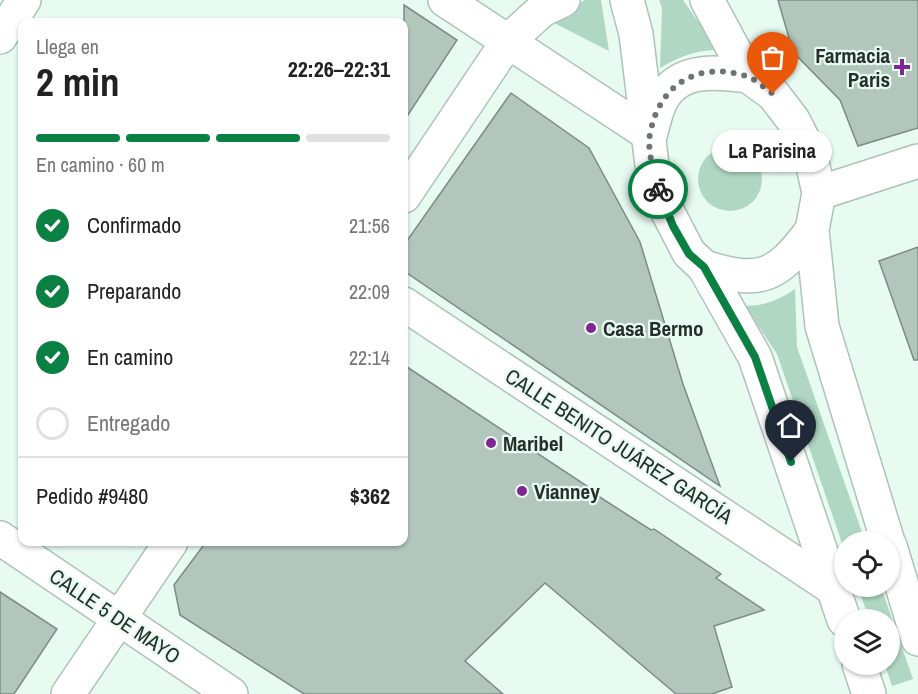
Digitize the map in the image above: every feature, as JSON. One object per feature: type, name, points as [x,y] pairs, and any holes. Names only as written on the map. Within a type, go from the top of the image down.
[{"type":"main road","points":[[18,51],[0,38],[24,0]]},
{"type":"main road","points":[[445,0],[650,135]]},
{"type":"main road","points":[[408,190],[508,42],[542,10],[563,0]]},
{"type":"main road","points":[[627,0],[636,34],[652,165],[660,197],[689,254],[704,267],[755,357],[834,589]]},
{"type":"main road","points":[[707,0],[748,76],[773,94],[793,120],[810,153],[819,193],[812,230],[822,326],[885,531]]},
{"type":"main road","points":[[650,135],[663,98],[679,81],[710,71],[748,76]]},
{"type":"main road","points":[[819,193],[918,160]]},
{"type":"main road","points":[[704,267],[735,277],[760,275],[777,269],[792,257],[812,230]]},
{"type":"main road","name":"CALLE BENITO JUÁREZ GARCÍA","points":[[408,307],[834,589]]},
{"type":"main road","name":"CALLE 5 DE MAYO","points":[[0,538],[231,694]]},
{"type":"main road","points":[[68,694],[168,546]]},
{"type":"main road","points":[[900,579],[918,639]]},
{"type":"main road","points":[[863,675],[869,694]]},
{"type":"green space","points":[[585,0],[601,0],[609,51],[550,21]]},
{"type":"green space","points":[[659,0],[683,0],[718,50],[688,55],[660,68],[662,8]]},
{"type":"green space","points":[[730,147],[742,149],[753,156],[760,167],[762,179],[760,191],[753,202],[742,209],[730,211],[718,209],[707,202],[700,191],[698,179],[700,167],[707,156],[718,149]]},
{"type":"green space","points":[[795,289],[797,347],[861,531],[838,531],[777,354],[745,306],[771,302]]},
{"type":"green space","points":[[861,597],[884,597],[889,609],[866,609]]},
{"type":"green space","points":[[900,642],[913,679],[892,686],[888,675],[900,675]]},
{"type":"building","name":"Farmacia Paris","points":[[778,0],[918,0],[918,128],[858,146],[840,100],[793,52]]},
{"type":"building","points":[[404,5],[457,40],[408,115],[408,18],[404,18]]},
{"type":"building","points":[[511,93],[589,148],[640,242],[683,384],[720,486],[408,274],[408,239]]},
{"type":"building","points":[[918,247],[918,360],[914,360],[879,261]]},
{"type":"building","points":[[408,368],[596,492],[595,494],[651,530],[654,529],[721,574],[716,578],[764,610],[714,626],[732,687],[712,694],[676,694],[545,583],[465,661],[503,694],[304,694],[180,615],[174,585],[203,546],[408,546]]},
{"type":"building","points":[[0,592],[57,629],[14,694],[0,694]]},
{"type":"way so far","points":[[658,189],[652,165],[650,135],[663,98],[679,81],[710,71],[748,76],[773,94]]},
{"type":"place","name":"Farmacia Paris","points":[[902,67]]},
{"type":"place","name":"La Parisina","points":[[773,94]]},
{"type":"place","name":"Casa Bermo","points":[[591,328]]},
{"type":"place","name":"Maribel","points":[[491,443]]},
{"type":"place","name":"Vianney","points":[[522,491]]},
{"type":"route","points":[[658,189],[673,226],[689,254],[704,267],[755,357],[791,462]]}]
